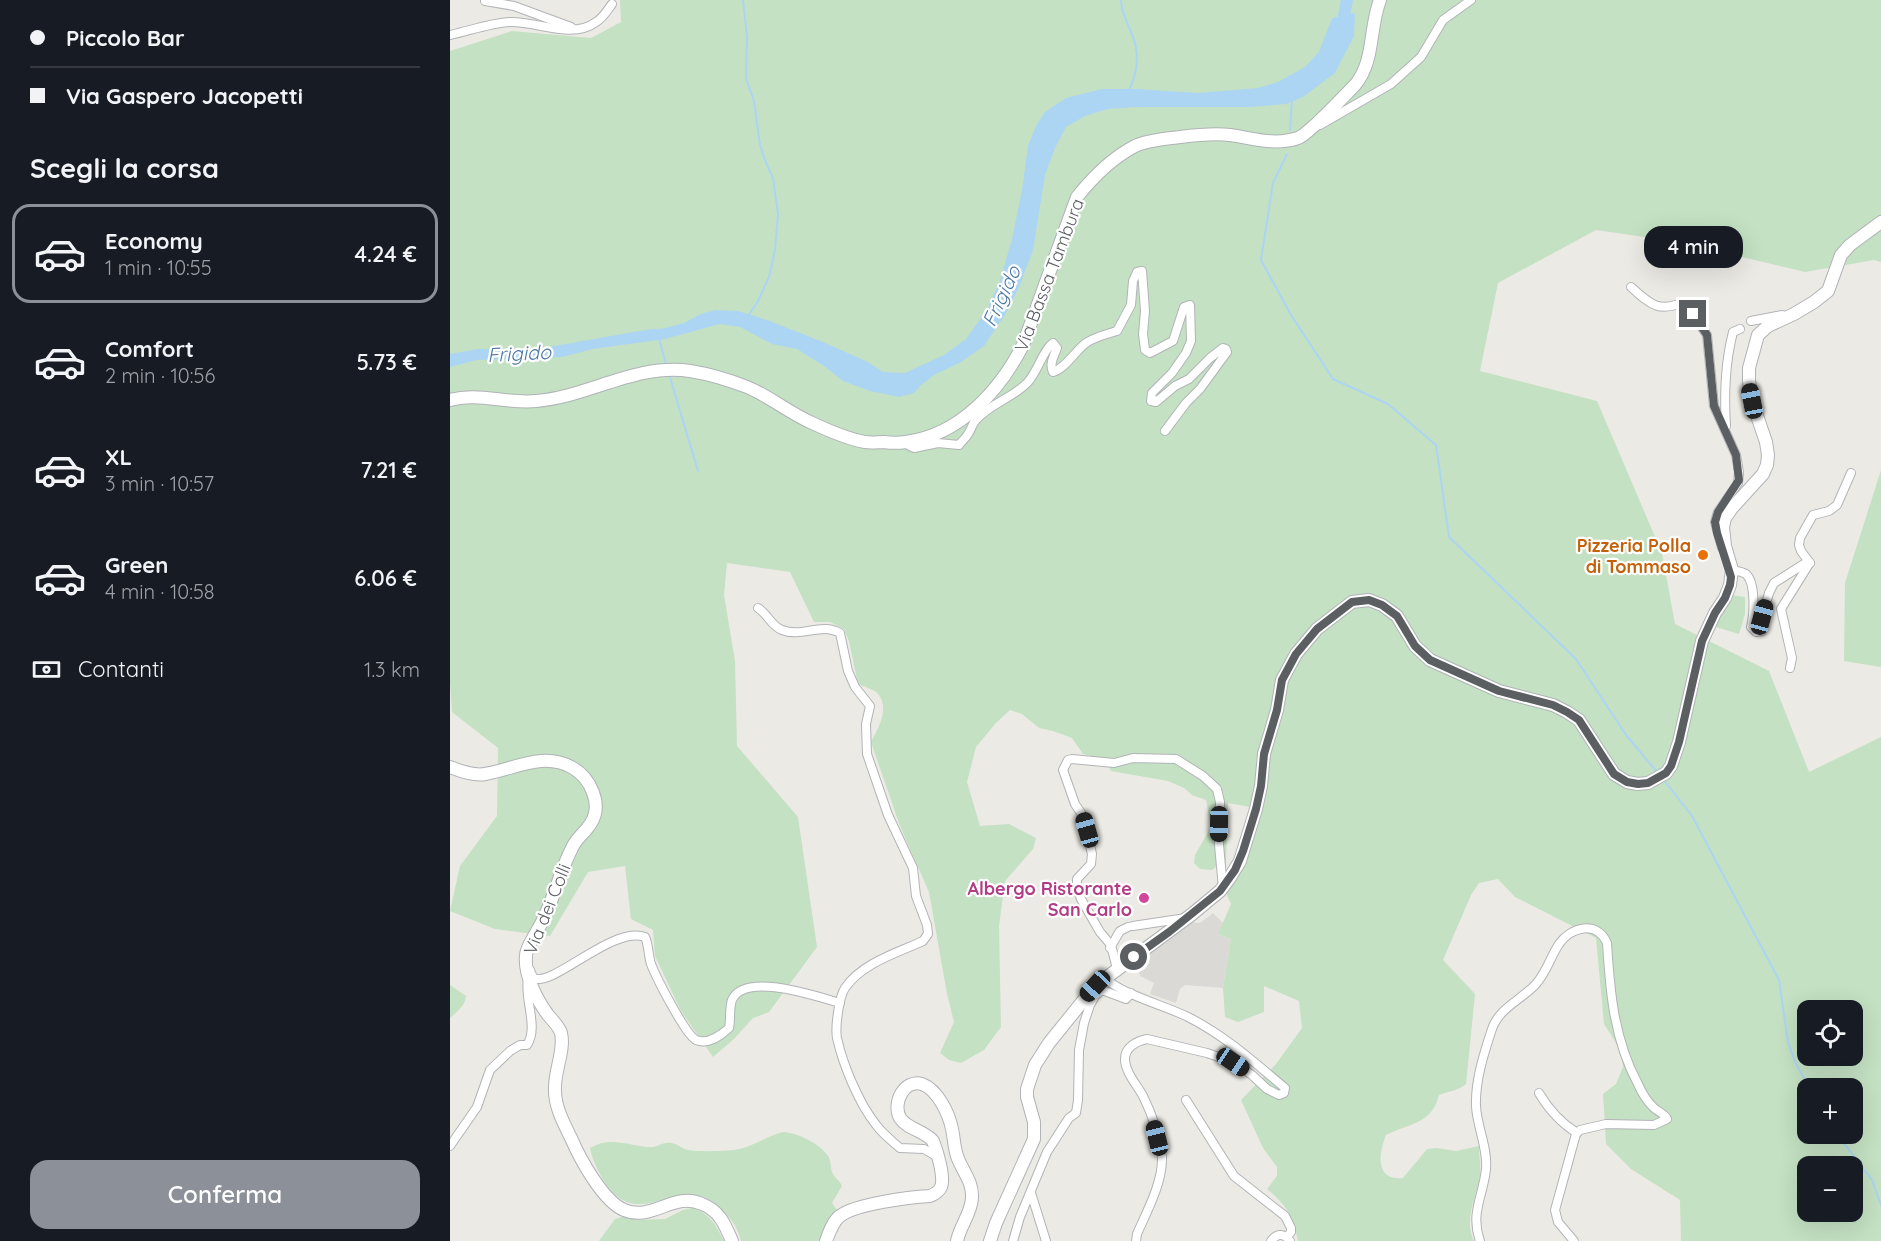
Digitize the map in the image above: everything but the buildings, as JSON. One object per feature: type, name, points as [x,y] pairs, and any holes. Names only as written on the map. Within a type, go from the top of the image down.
[{"type":"street","points":[[485,0],[514,6],[576,30]]},
{"type":"street","points":[[1300,137],[1362,76],[1368,60],[1380,0]]},
{"type":"street","points":[[1300,137],[1391,84],[1421,57],[1443,20],[1471,0]]},
{"type":"street","points":[[450,35],[506,22],[523,22],[576,30],[594,24],[602,18],[612,4]]},
{"type":"street","name":"Via Bassa Tambura","points":[[450,400],[459,397],[510,402],[535,401],[556,398],[647,372],[680,370],[707,374],[748,387],[808,421],[833,432],[866,442],[904,443],[937,434],[985,400],[1014,363],[1023,345],[1077,198],[1089,182],[1108,165],[1136,146],[1160,139],[1198,134],[1227,134],[1265,142],[1278,142],[1300,137]]},
{"type":"street","points":[[990,1241],[1034,1139],[1034,1122],[1027,1098],[1032,1071],[1048,1043],[1086,996],[1104,978],[1151,946],[1223,888],[1240,861],[1256,809],[1264,754],[1277,710],[1282,680],[1296,654],[1317,629],[1352,602],[1369,600],[1390,610],[1397,616],[1415,646],[1430,660],[1499,691],[1553,705],[1567,712],[1579,720],[1614,774],[1627,782],[1648,783],[1666,773],[1671,766],[1679,742],[1702,641],[1725,598],[1731,574],[1725,546],[1723,527],[1725,518],[1763,474],[1767,465],[1766,442],[1752,401],[1749,381],[1749,368],[1758,335],[1767,326],[1794,314],[1828,291],[1841,255],[1881,222]]},
{"type":"street","points":[[904,443],[914,448],[938,443],[959,445],[975,422],[992,407],[1020,390],[1030,380],[1048,347],[1053,343],[1057,348],[1052,361],[1053,372],[1058,371],[1088,341],[1118,331],[1131,305],[1133,281],[1137,272],[1142,271],[1145,350],[1150,353],[1173,341],[1184,307],[1190,305],[1191,312],[1191,341],[1186,353],[1172,373],[1152,393],[1151,401],[1156,402],[1175,386],[1189,379],[1223,348],[1227,352],[1200,389],[1165,430]]},
{"type":"street","points":[[1631,287],[1657,307],[1676,306],[1687,300],[1707,335],[1714,406],[1736,455],[1739,480],[1718,512],[1715,522],[1731,574]]},
{"type":"street","points":[[1751,321],[1794,314]]},
{"type":"street","points":[[1726,429],[1724,405],[1728,357],[1733,332],[1740,329]]},
{"type":"street","points":[[1810,563],[1801,551],[1800,538],[1814,516],[1829,511],[1837,505],[1851,473]]},
{"type":"street","points":[[1731,574],[1739,571],[1747,575],[1750,580],[1753,592],[1751,627],[1756,632],[1762,631],[1762,617],[1768,593],[1774,583],[1804,564],[1810,563]]},
{"type":"street","points":[[1790,668],[1792,658],[1781,609],[1810,563]]},
{"type":"street","points":[[758,608],[765,612],[774,626],[781,630],[790,632],[825,628],[840,633],[848,671],[855,687],[870,706],[866,724],[867,754],[888,815],[910,862],[916,896],[928,930],[927,938],[923,941],[869,967],[846,986],[840,1003],[837,1035],[856,1091],[876,1125],[900,1148],[924,1149],[938,1157]]},
{"type":"street","points":[[1117,969],[1111,946],[1100,932],[1077,888],[1077,879],[1091,864],[1092,854],[1083,816],[1075,804],[1063,770],[1068,760],[1114,763],[1133,758],[1176,759],[1203,776],[1217,789],[1220,802],[1219,845],[1223,888]]},
{"type":"street","name":"Via dei Colli","points":[[450,767],[483,775],[525,762],[542,760],[558,762],[580,773],[594,793],[596,807],[592,822],[572,847],[546,917],[526,954],[529,975],[540,1004],[560,1030],[562,1040],[554,1088],[557,1106],[587,1167],[608,1198],[622,1209],[644,1213],[681,1200],[693,1200],[710,1207],[723,1219],[732,1241]]},
{"type":"street","points":[[1111,946],[1120,931],[1131,927],[1187,918]]},
{"type":"street","points":[[1480,1241],[1475,1216],[1486,1169],[1476,1105],[1481,1067],[1492,1028],[1497,1017],[1534,985],[1548,967],[1560,944],[1570,934],[1590,928],[1598,931],[1606,943],[1614,1021],[1632,1072],[1653,1107],[1667,1119],[1654,1125],[1606,1124],[1580,1130],[1577,1133],[1556,1210],[1558,1222],[1574,1241]]},
{"type":"street","points":[[534,937],[529,954],[530,969],[532,976],[536,979],[557,973],[611,942],[638,934],[645,937],[648,942],[650,961],[659,984],[696,1040],[706,1041],[720,1036],[729,1028],[731,1001],[736,994],[750,987],[785,989],[840,1003]]},
{"type":"street","points":[[450,1146],[477,1107],[490,1070],[510,1052],[520,1045],[527,1045],[531,1040],[532,1028],[527,985],[529,975]]},
{"type":"street","points":[[1104,978],[1131,993],[1187,1016],[1222,1036],[1285,1088],[1284,1094],[1279,1095],[1267,1089],[1233,1062],[1207,1053],[1147,1039],[1131,1046],[1125,1058],[1126,1067],[1144,1098],[1153,1120],[1162,1156],[1159,1177],[1136,1241]]},
{"type":"street","points":[[1013,1241],[1020,1217],[1047,1152],[1070,1118],[1076,1113],[1079,1050],[1090,1005],[1102,990],[1126,999],[1131,993]]},
{"type":"street","points":[[826,1241],[839,1216],[854,1209],[936,1193],[942,1185],[933,1141],[903,1121],[899,1114],[899,1097],[912,1083],[929,1088],[936,1096],[952,1127],[958,1158],[971,1183],[970,1208],[957,1241]]},
{"type":"street","points":[[1539,1093],[1547,1107],[1577,1133]]},
{"type":"street","points":[[1186,1100],[1234,1176],[1288,1221],[1291,1232],[1289,1239],[1278,1235],[1271,1241]]},
{"type":"street","points":[[1031,1193],[1046,1241]]},
{"type":"shaded area","points":[[1213,913],[1223,923],[1218,934],[1231,939],[1223,988],[1185,985],[1180,989],[1176,1003],[1150,994],[1154,983],[1140,976],[1138,969],[1140,958],[1187,922],[1200,923]]},
{"type":"green space","points":[[620,0],[1881,0],[1881,262],[1874,260],[1805,272],[1679,242],[1596,230],[1498,283],[1480,371],[1597,401],[1662,553],[1675,624],[1769,671],[1809,772],[1881,737],[1881,1241],[1681,1241],[1680,1200],[1631,1169],[1606,1144],[1603,1094],[1616,1084],[1623,1067],[1621,1051],[1604,1024],[1596,938],[1515,897],[1498,879],[1479,883],[1471,895],[1443,960],[1475,994],[1466,1084],[1457,1090],[1439,1095],[1431,1112],[1419,1121],[1386,1135],[1381,1157],[1383,1170],[1387,1175],[1403,1178],[1427,1149],[1456,1151],[1479,1146],[1480,1175],[1470,1216],[1474,1241],[1298,1241],[1288,1212],[1267,1189],[1277,1176],[1277,1167],[1263,1148],[1241,1100],[1276,1064],[1302,1028],[1299,1001],[1264,986],[1264,1012],[1238,1022],[1225,1017],[1223,988],[1231,939],[1218,934],[1231,904],[1225,891],[1245,865],[1261,809],[1228,803],[1226,864],[1212,870],[1200,869],[1194,863],[1195,855],[1211,827],[1206,800],[1168,781],[1111,771],[1104,759],[1083,754],[1072,738],[1039,728],[1022,714],[1010,710],[976,747],[967,782],[980,826],[1009,824],[1036,838],[1033,849],[1005,881],[999,926],[1001,1027],[984,1050],[961,1063],[949,1060],[940,1053],[954,1022],[929,892],[900,826],[871,742],[882,717],[883,704],[876,692],[858,684],[849,641],[844,629],[830,622],[814,622],[790,572],[727,563],[724,595],[735,661],[737,746],[798,817],[817,947],[769,1012],[753,1018],[713,1057],[681,1011],[655,956],[653,930],[631,919],[625,866],[588,872],[550,936],[495,929],[450,911],[460,866],[497,816],[498,748],[452,712],[450,682],[450,51],[512,31],[591,38],[621,22]]},
{"type":"green space","points":[[1881,470],[1881,667],[1844,661],[1845,583]]},
{"type":"green space","points":[[1731,595],[1745,597],[1745,614],[1739,634],[1716,627]]},
{"type":"green space","points":[[450,985],[466,996],[462,1006],[450,1018]]},
{"type":"green space","points":[[783,1132],[808,1140],[824,1151],[829,1158],[833,1174],[842,1186],[832,1203],[839,1219],[828,1241],[741,1241],[734,1224],[722,1210],[706,1198],[690,1194],[645,1204],[631,1203],[616,1196],[602,1178],[590,1148],[605,1142],[619,1142],[651,1147],[669,1143],[692,1151],[734,1150]]},
{"type":"green space","points":[[693,1208],[704,1213],[712,1221],[724,1241],[599,1241],[615,1219],[625,1216],[634,1220],[665,1219]]},
{"type":"water","points":[[1355,13],[1354,36],[1335,73],[1303,97],[1286,104],[1249,107],[1108,109],[1085,116],[1066,127],[1045,175],[1033,250],[1020,285],[1005,315],[984,346],[961,362],[934,375],[914,393],[899,397],[870,391],[843,381],[797,349],[772,344],[740,327],[720,324],[665,339],[593,349],[562,357],[477,360],[450,367],[450,354],[478,349],[531,350],[666,328],[715,310],[738,311],[767,320],[868,362],[883,372],[905,373],[944,355],[966,339],[988,308],[1000,281],[1012,239],[1028,146],[1045,112],[1066,98],[1102,89],[1198,93],[1258,88],[1278,82],[1305,67],[1319,52],[1332,18]]},
{"type":"waterway","points":[[743,0],[747,37],[746,78],[754,101],[760,145],[773,178],[778,214],[775,250],[769,277],[748,316]]},
{"type":"waterway","points":[[1121,0],[1137,55],[1136,70],[1128,92]]},
{"type":"waterway","name":"Frigido","points":[[1341,31],[1347,0]]},
{"type":"waterway","points":[[1290,130],[1292,100]]},
{"type":"waterway","points":[[1287,154],[1273,183],[1261,260],[1291,315],[1333,379],[1388,404],[1436,445],[1449,537],[1576,659],[1626,735],[1657,772]]},
{"type":"waterway","points":[[659,338],[666,364]]},
{"type":"waterway","points":[[669,374],[698,471]]},
{"type":"waterway","points":[[1663,779],[1692,816],[1779,980],[1788,1042],[1804,1078]]},
{"type":"waterway","points":[[1845,1144],[1872,1180],[1881,1205]]},
{"type":"place","name":"Pizzeria Polla di Tommaso","points":[[1703,555]]},
{"type":"place","name":"Albergo Ristorante San Carlo","points":[[1144,898]]},
{"type":"route","points":[[1134,957],[1220,891],[1235,870],[1256,809],[1264,754],[1277,710],[1282,680],[1296,654],[1317,629],[1352,602],[1369,600],[1382,605],[1397,616],[1415,646],[1430,660],[1499,691],[1553,705],[1567,712],[1579,720],[1614,774],[1627,782],[1648,783],[1666,773],[1671,766],[1679,742],[1702,641],[1730,585],[1731,577],[1715,522],[1718,512],[1739,480],[1736,455],[1726,429],[1715,411],[1707,335],[1693,314]]}]
